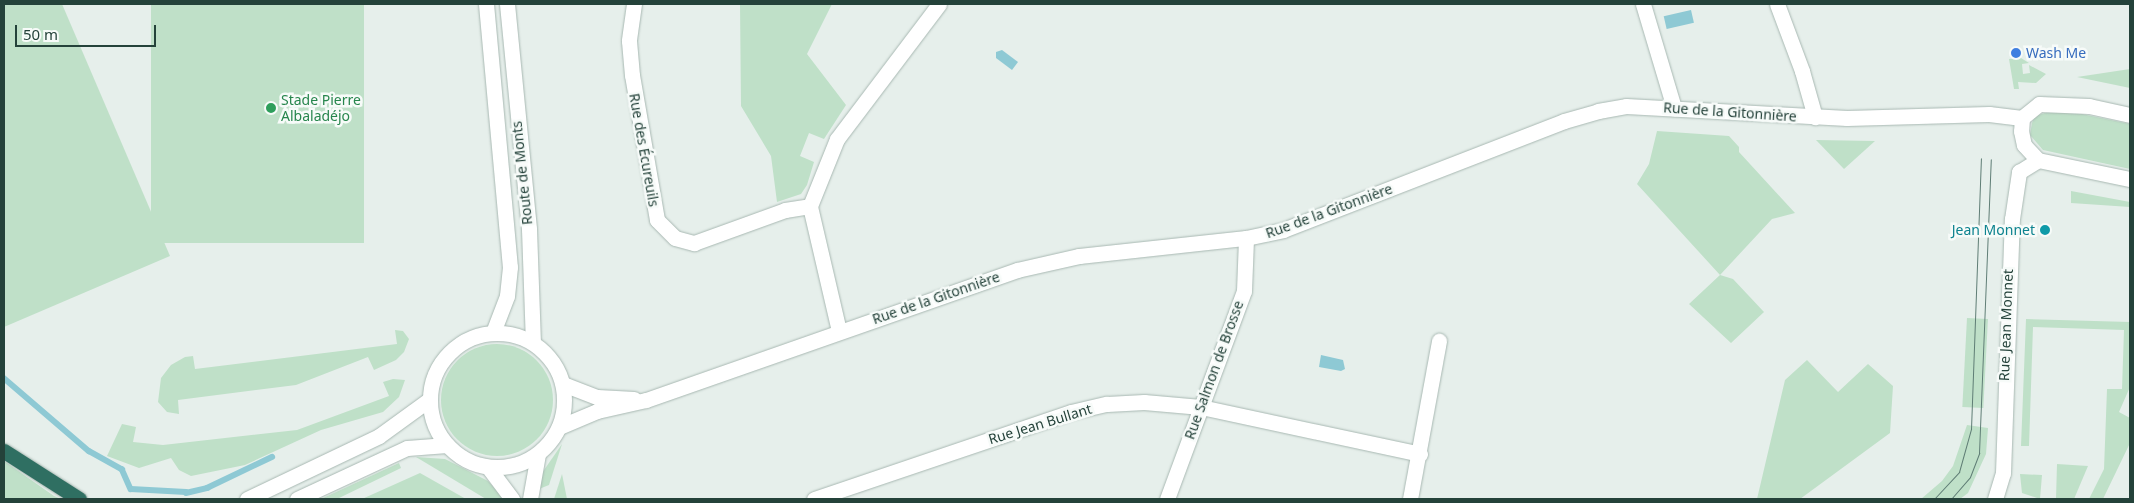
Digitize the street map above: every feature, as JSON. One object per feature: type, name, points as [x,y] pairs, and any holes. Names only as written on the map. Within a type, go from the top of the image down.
[{"type":"highway","points":[[4,451],[79,499]]},
{"type":"street","name":"Route de Monts","points":[[486,4],[510,267],[507,296],[493,332]]},
{"type":"street","name":"Route de Monts","points":[[506,4],[530,238],[533,342]]},
{"type":"street","name":"Rue des Écureuils","points":[[634,4],[630,41],[632,74],[657,220],[675,238],[694,243],[785,210],[810,206]]},
{"type":"street","points":[[839,331],[810,206],[837,139],[939,4]]},
{"type":"street","points":[[1643,4],[1674,108]]},
{"type":"street","points":[[1777,4],[1802,71],[1815,117]]},
{"type":"street","points":[[2130,114],[2062,103],[2039,104],[2022,118],[2024,145],[2038,160],[2130,179]]},
{"type":"street","name":"Rue de la Gitonnière","points":[[559,428],[597,411],[646,400],[839,331],[1049,261],[1246,238],[1283,230],[1564,121],[1626,106],[1815,117],[1869,118],[1989,114],[2022,118]]},
{"type":"street","name":"Rue Jean Monnet","points":[[1995,499],[2003,473],[2012,219],[2019,172],[2038,160]]},
{"type":"street","name":"Rue Salmon de Brosse","points":[[1167,499],[1244,291],[1246,238]]},
{"type":"street","points":[[493,332],[507,333],[533,342],[556,366],[563,384],[565,399],[559,428],[538,454],[523,462],[488,467],[473,463],[447,444],[434,423],[430,398],[436,371],[447,354],[463,341],[493,332]]},
{"type":"street","points":[[1410,499],[1420,454],[1439,341]]},
{"type":"street","name":"Rue de la Gitonnière","points":[[563,384],[597,396],[646,400]]},
{"type":"street","points":[[247,499],[379,436],[430,398]]},
{"type":"street","name":"Rue Jean Bullant","points":[[814,499],[1070,412],[1107,404],[1144,402],[1201,407],[1420,454]]},
{"type":"street","points":[[297,499],[408,448],[447,444]]},
{"type":"street","points":[[530,499],[538,454]]},
{"type":"street","points":[[488,467],[512,499]]},
{"type":"green space","points":[[4,4],[62,4],[170,256],[4,327]]},
{"type":"green space","name":"Stade Pierre Albaladéjo","points":[[151,4],[364,4],[364,243],[151,243]]},
{"type":"green space","points":[[740,4],[832,4],[807,54],[846,105],[824,139],[809,133],[800,156],[814,162],[807,185],[801,194],[777,202],[771,156],[741,106]]},
{"type":"green space","points":[[2021,58],[2029,63],[2022,64],[2023,74],[2030,73],[2029,65],[2046,74],[2036,83],[2018,82],[2019,89],[2014,89],[2009,59]]},
{"type":"green space","points":[[2130,69],[2130,88],[2077,77]]},
{"type":"green space","points":[[2058,109],[2130,124],[2130,169],[2043,150],[2030,135],[2032,123],[2035,116]]},
{"type":"green space","points":[[1657,131],[1729,136],[1739,147],[1739,152],[1795,213],[1772,219],[1720,275],[1637,184],[1649,164]]},
{"type":"green space","points":[[1816,140],[1875,141],[1844,169]]},
{"type":"green space","points":[[2071,191],[2130,202],[2130,207],[2071,203]]},
{"type":"green space","points":[[1720,275],[1733,279],[1764,312],[1731,343],[1689,304]]},
{"type":"green space","points":[[1967,318],[1988,319],[1983,408],[1962,407]]},
{"type":"green space","points":[[2026,319],[2130,322],[2130,387],[2119,412],[2130,418],[2130,443],[2103,499],[2089,499],[2104,469],[2107,389],[2122,389],[2124,330],[2033,327],[2029,446],[2021,446]]},
{"type":"green space","points":[[395,330],[403,331],[409,339],[404,352],[396,360],[374,370],[368,357],[296,385],[178,400],[179,414],[167,412],[158,402],[161,378],[171,365],[185,357],[193,356],[195,369],[397,344]]},
{"type":"green space","points":[[497,344],[508,345],[518,349],[536,361],[548,379],[552,389],[552,411],[548,421],[536,439],[518,451],[508,455],[497,456],[486,455],[476,451],[458,439],[446,421],[442,411],[441,400],[442,389],[446,379],[458,361],[476,349],[486,345]]},
{"type":"green space","points":[[1807,360],[1838,392],[1868,364],[1893,386],[1890,433],[1800,499],[1757,499],[1785,380]]},
{"type":"green space","points":[[393,379],[405,380],[399,397],[383,412],[321,430],[245,465],[191,476],[179,470],[171,458],[139,468],[107,456],[122,424],[136,427],[133,442],[163,445],[297,430],[389,396],[383,382]]},
{"type":"green space","points":[[1967,425],[1988,428],[1986,454],[1968,493],[1960,499],[1921,499],[1942,481],[1953,466]]},
{"type":"green space","points":[[562,444],[549,485],[539,489],[542,473]]},
{"type":"green space","points":[[416,457],[445,459],[488,481],[504,498],[486,499]]},
{"type":"green space","points":[[4,461],[54,496],[61,499],[4,499]]},
{"type":"green space","points":[[399,463],[401,468],[337,499],[321,499]]},
{"type":"green space","points":[[2057,464],[2088,466],[2074,499],[2056,499]]},
{"type":"green space","points":[[420,473],[466,499],[362,499]]},
{"type":"green space","points":[[562,474],[567,499],[554,499]]},
{"type":"green space","points":[[2020,474],[2042,475],[2040,499],[2022,493]]},
{"type":"water","points":[[1691,10],[1694,23],[1667,29],[1664,16]]},
{"type":"water","points":[[1002,50],[1018,62],[1012,70],[996,58],[996,52]]},
{"type":"water","points":[[1321,355],[1343,360],[1345,369],[1341,371],[1319,367]]},
{"type":"waterway","points":[[4,378],[89,451],[122,469],[131,489],[186,492]]},
{"type":"waterway","points":[[186,493],[207,488],[272,457]]},
{"type":"tram line","points":[[1934,499],[1959,472],[1971,429],[1981,158]]},
{"type":"tram line","points":[[1951,499],[1970,477],[1979,453],[1991,159]]},
{"type":"place","name":"Wash Me","points":[[2016,53]]},
{"type":"place","name":"Stade Pierre Albaladéjo","points":[[271,108]]},
{"type":"place","name":"Jean Monnet","points":[[2045,230]]}]
